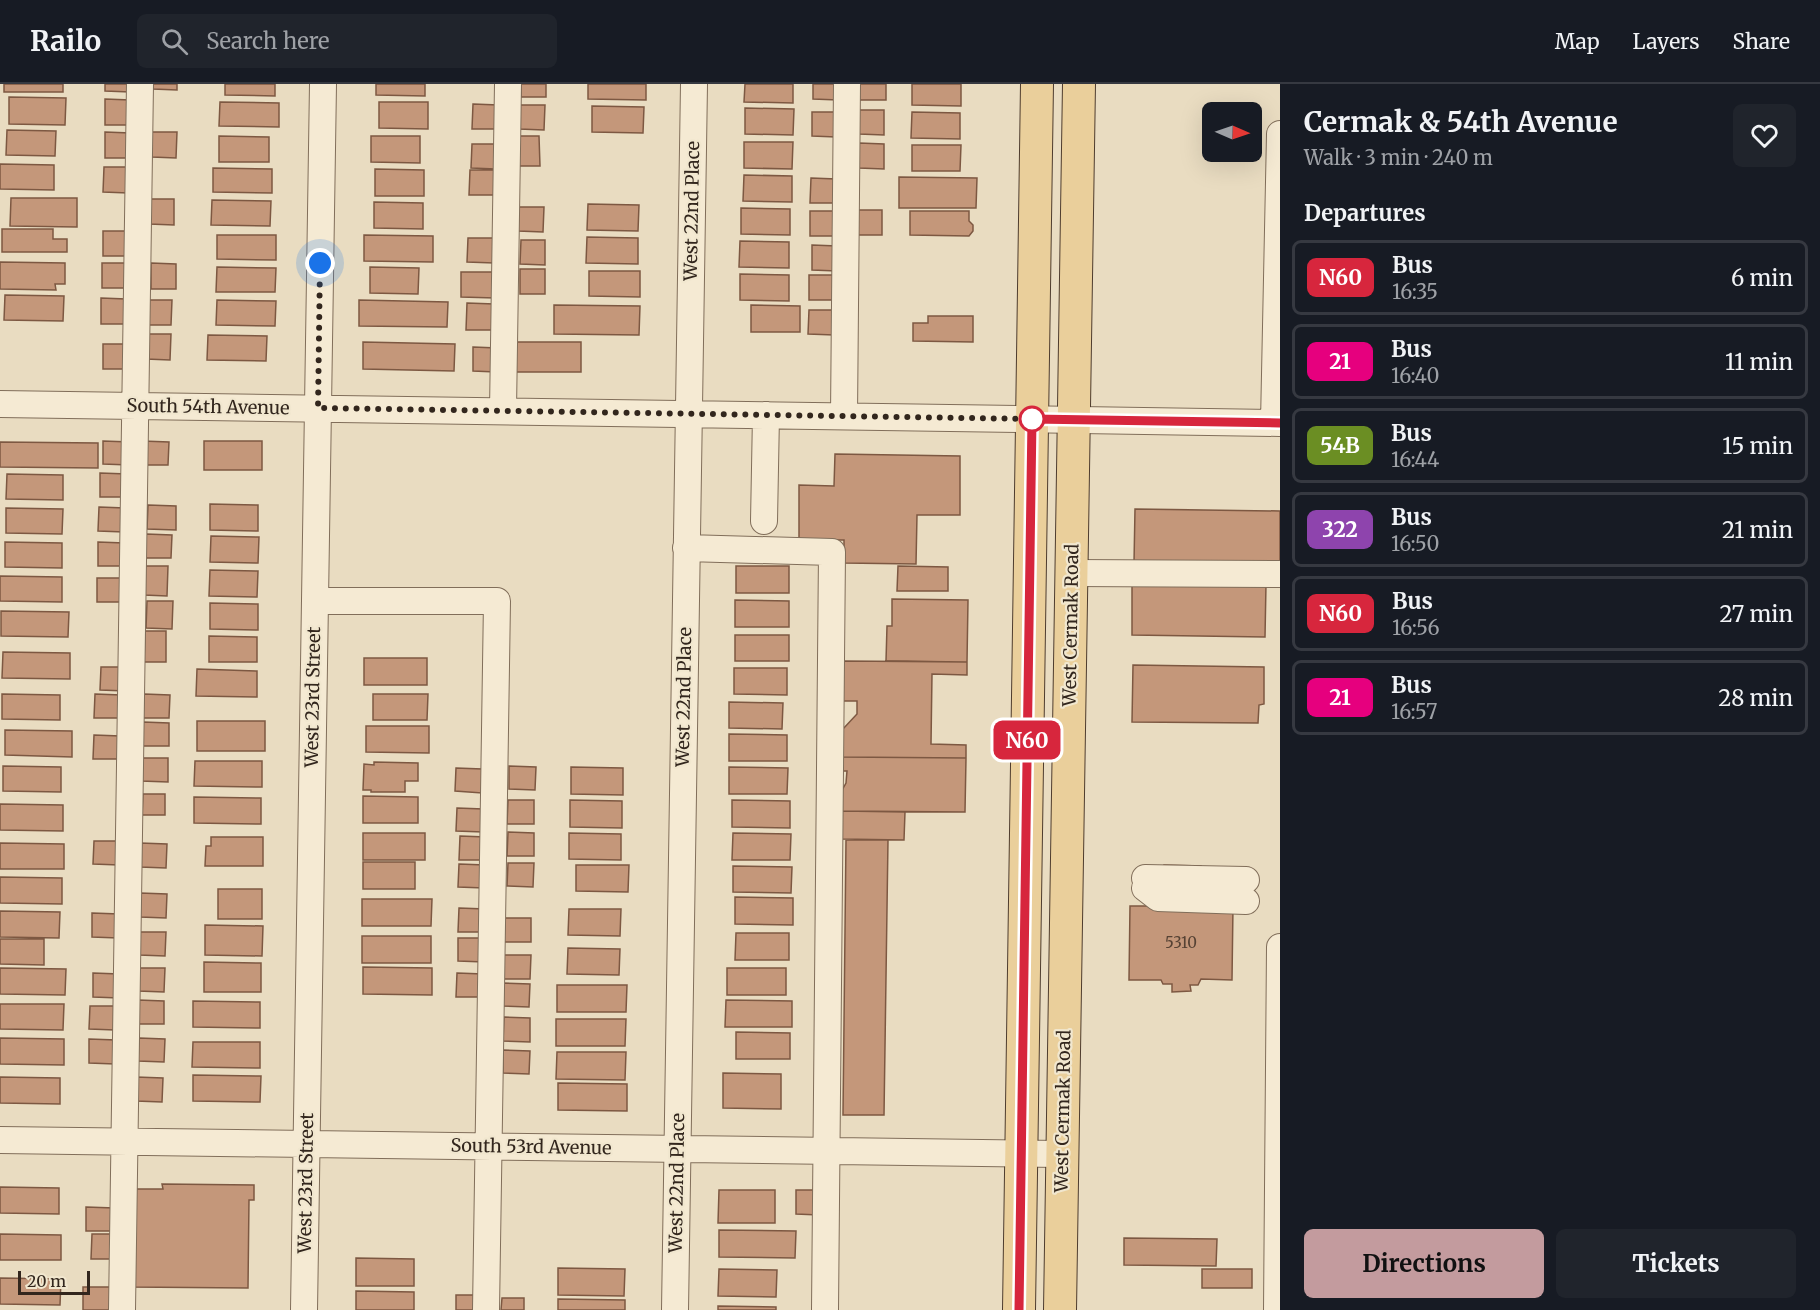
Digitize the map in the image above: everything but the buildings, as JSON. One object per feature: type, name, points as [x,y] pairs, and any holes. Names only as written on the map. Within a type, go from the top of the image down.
[{"type":"main road","points":[[1019,1310],[1037,84]]},
{"type":"main road","name":"West Cermak Road","points":[[1060,1310],[1079,84]]},
{"type":"street","points":[[122,1310],[140,84]]},
{"type":"street","name":"West 23rd Street","points":[[304,1310],[323,84]]},
{"type":"street","points":[[503,410],[508,84]]},
{"type":"street","name":"West 22nd Place","points":[[675,1310],[694,84]]},
{"type":"street","points":[[844,416],[847,84]]},
{"type":"street","points":[[1277,423],[1280,134]]},
{"type":"street","name":"South 54th Avenue","points":[[0,404],[1277,423]]},
{"type":"street","points":[[764,521],[766,415]]},
{"type":"street","points":[[686,548],[832,552],[825,1310]]},
{"type":"street","points":[[1072,573],[1280,574]]},
{"type":"street","points":[[315,601],[497,601],[486,1310]]},
{"type":"street","points":[[1145,878],[1246,885]]},
{"type":"street","points":[[1277,1310],[1280,947]]},
{"type":"street","name":"South 53rd Avenue","points":[[0,1140],[1062,1154]]},
{"type":"bus line","name":"N60","points":[[1019,1310],[1032,419],[1280,423]]},
{"type":"route","points":[[320,263],[318,408],[1032,419]]}]
